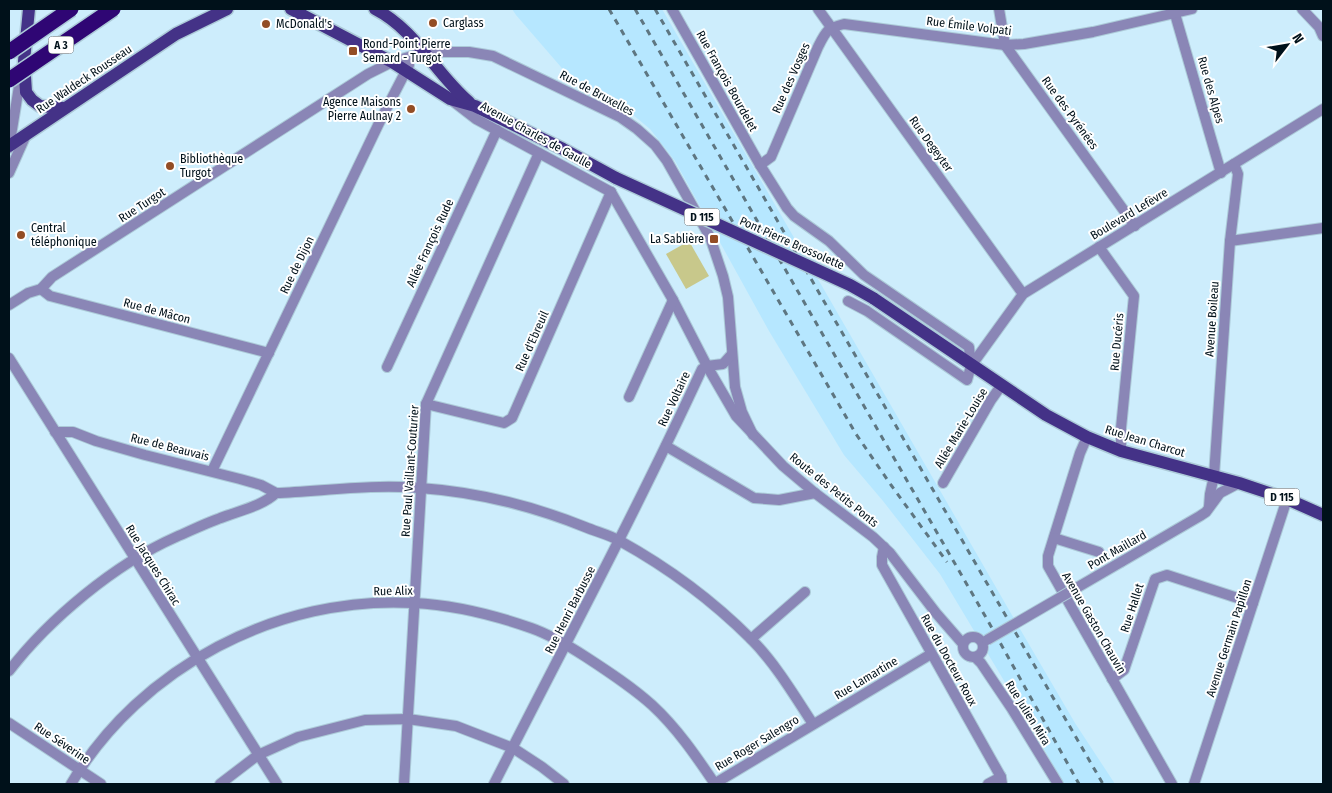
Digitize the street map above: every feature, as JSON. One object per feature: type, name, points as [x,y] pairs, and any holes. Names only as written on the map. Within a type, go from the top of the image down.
[{"type":"highway","name":"A 3","points":[[9,52],[71,9]]},
{"type":"highway","name":"A 3","points":[[9,80],[113,9]]},
{"type":"main road","points":[[28,9],[24,60],[26,92],[40,106],[64,108]]},
{"type":"main road","name":"Rue Waldeck Rousseau","points":[[9,147],[176,34],[206,9]]},
{"type":"main road","name":"Rue Waldeck Rousseau","points":[[176,34],[226,9]]},
{"type":"main road","name":"Avenue Charles de Gaulle","points":[[291,9],[392,62],[450,99],[475,106],[616,178]]},
{"type":"main road","name":"Avenue Charles de Gaulle","points":[[375,9],[386,15],[408,33],[419,54],[454,89],[475,106]]},
{"type":"main road","name":"Pont Pierre Brossolette","points":[[616,178],[850,284],[873,298]]},
{"type":"main road","name":"Rue Jean Charcot","points":[[873,298],[1001,386],[1046,415],[1087,436],[1121,451],[1239,483],[1287,499],[1323,515]]},
{"type":"street","name":"Rue François Bourdelet","points":[[672,9],[760,165]]},
{"type":"street","name":"Rue Degeyter","points":[[818,9],[1023,294]]},
{"type":"street","name":"Rue des Pyrénées","points":[[999,9],[1005,44],[1135,226]]},
{"type":"street","name":"Rue Émile Volpati","points":[[831,27],[844,24],[1005,44],[1024,44],[1176,14],[1192,9]]},
{"type":"street","points":[[1302,9],[1319,27],[1323,36]]},
{"type":"street","name":"Rue des Alpes","points":[[1176,14],[1222,173]]},
{"type":"street","name":"Rue des Vosges","points":[[760,165],[770,157],[818,47],[826,31],[831,27]]},
{"type":"street","name":"Rue de Bruxelles","points":[[392,62],[419,54],[469,52],[493,56],[620,117],[655,145],[682,186],[710,237],[728,297],[733,377],[738,399],[753,435]]},
{"type":"street","name":"Rue de Dijon","points":[[212,471],[381,119],[406,71],[419,54]]},
{"type":"street","points":[[9,147],[24,60]]},
{"type":"street","name":"Rue Turgot","points":[[9,305],[28,293],[41,289],[52,277],[368,74],[392,62]]},
{"type":"street","name":"Avenue Charles de Gaulle","points":[[450,99],[476,119],[611,192]]},
{"type":"street","name":"Boulevard Lefèvre","points":[[971,366],[1023,294],[1323,109]]},
{"type":"street","name":"Allée François Rude","points":[[387,367],[496,130]]},
{"type":"street","points":[[9,173],[26,136]]},
{"type":"street","name":"Rue Paul Vaillant-Couturier","points":[[404,784],[426,404],[539,153]]},
{"type":"street","name":"Avenue Boileau","points":[[1214,476],[1230,241],[1238,174],[1234,164]]},
{"type":"street","points":[[760,165],[794,216],[829,240],[864,275],[970,347],[971,366],[967,380],[867,311],[848,301]]},
{"type":"street","name":"Route des Petits Ponts","points":[[611,192],[673,300],[736,416],[783,466],[814,493],[884,547],[963,644]]},
{"type":"street","name":"Rue d'Ebreuil","points":[[426,404],[504,423],[512,418],[611,192]]},
{"type":"street","points":[[1230,241],[1323,228]]},
{"type":"street","name":"Rue Ducéris","points":[[1099,248],[1134,296],[1121,428],[1121,451]]},
{"type":"street","name":"Rue de Mâcon","points":[[41,289],[49,295],[269,353]]},
{"type":"street","points":[[629,397],[673,300]]},
{"type":"street","points":[[708,366],[723,364],[732,354]]},
{"type":"street","name":"Rue Jacques Chirac","points":[[9,358],[277,784]]},
{"type":"street","name":"Rue Voltaire","points":[[666,446],[702,370],[708,366]]},
{"type":"street","name":"Allée Marie-Louise","points":[[943,483],[1001,386]]},
{"type":"street","name":"Rue de Beauvais","points":[[55,432],[73,432],[96,441],[145,455],[261,485],[276,493]]},
{"type":"street","name":"Avenue Gaston Chauvin","points":[[1087,436],[1047,560],[1050,571],[1172,784]]},
{"type":"street","points":[[666,446],[754,498],[779,500],[814,493]]},
{"type":"street","name":"Rue Henri Barbusse","points":[[494,784],[620,541],[666,446]]},
{"type":"street","points":[[1209,507],[1214,476]]},
{"type":"street","name":"Pont Maillard","points":[[963,644],[972,637],[985,641],[1200,516],[1220,493],[1239,483]]},
{"type":"street","points":[[9,671],[24,651],[70,607],[102,582],[173,538],[268,501],[276,493],[357,488],[421,488],[491,497],[559,517],[620,541],[666,569],[717,609],[751,640],[775,668],[813,724]]},
{"type":"street","name":"Avenue Germain Papillon","points":[[1194,784],[1287,499]]},
{"type":"street","points":[[1054,538],[1099,552]]},
{"type":"street","name":"Rue du Docteur Roux","points":[[884,547],[882,565],[1001,780]]},
{"type":"street","name":"Rue Hallet","points":[[1112,679],[1124,670],[1155,579],[1167,575],[1253,603]]},
{"type":"street","points":[[751,640],[804,592]]},
{"type":"street","name":"Rue Alix","points":[[71,784],[79,770],[108,732],[144,698],[167,678],[196,658],[223,643],[269,623],[319,610],[355,604],[414,603],[475,612],[532,629],[566,645],[616,676],[652,705],[690,747],[714,784]]},
{"type":"street","points":[[963,644],[966,654],[975,657],[982,652],[985,641]]},
{"type":"street","name":"Rue Lamartine","points":[[813,724],[931,654]]},
{"type":"street","name":"Rue Julien Mira","points":[[975,657],[1012,709],[1058,784]]},
{"type":"street","points":[[220,784],[258,755],[298,737],[365,720],[408,719],[456,726],[513,748],[564,784]]},
{"type":"street","name":"Rue Séverine","points":[[9,723],[101,784]]},
{"type":"street","name":"Rue Roger Salengro","points":[[714,784],[813,724]]},
{"type":"street","points":[[988,784],[1001,780]]},
{"type":"shaded area","points":[[512,9],[662,9],[1020,629],[1075,723],[1115,784],[1063,784],[1036,734],[940,574],[844,455],[769,331],[675,161],[650,129],[626,109],[567,74]]},
{"type":"green space","points":[[689,241],[709,276],[686,289],[666,254]]},
{"type":"railway","points":[[609,9],[856,434],[947,562]]},
{"type":"railway","points":[[635,9],[988,621],[1079,784]]},
{"type":"railway","points":[[655,9],[1103,784]]},
{"type":"place","name":"Carglass","points":[[433,23]]},
{"type":"place","name":"McDonald's","points":[[266,24]]},
{"type":"place","name":"Rond-Point Pierre Semard - Turgot","points":[[353,51]]},
{"type":"place","name":"Agence Maisons Pierre Aulnay 2","points":[[411,109]]},
{"type":"place","name":"Bibliothèque Turgot","points":[[170,166]]},
{"type":"place","name":"Central téléphonique","points":[[21,235]]},
{"type":"place","name":"La Sablière","points":[[714,239]]}]
